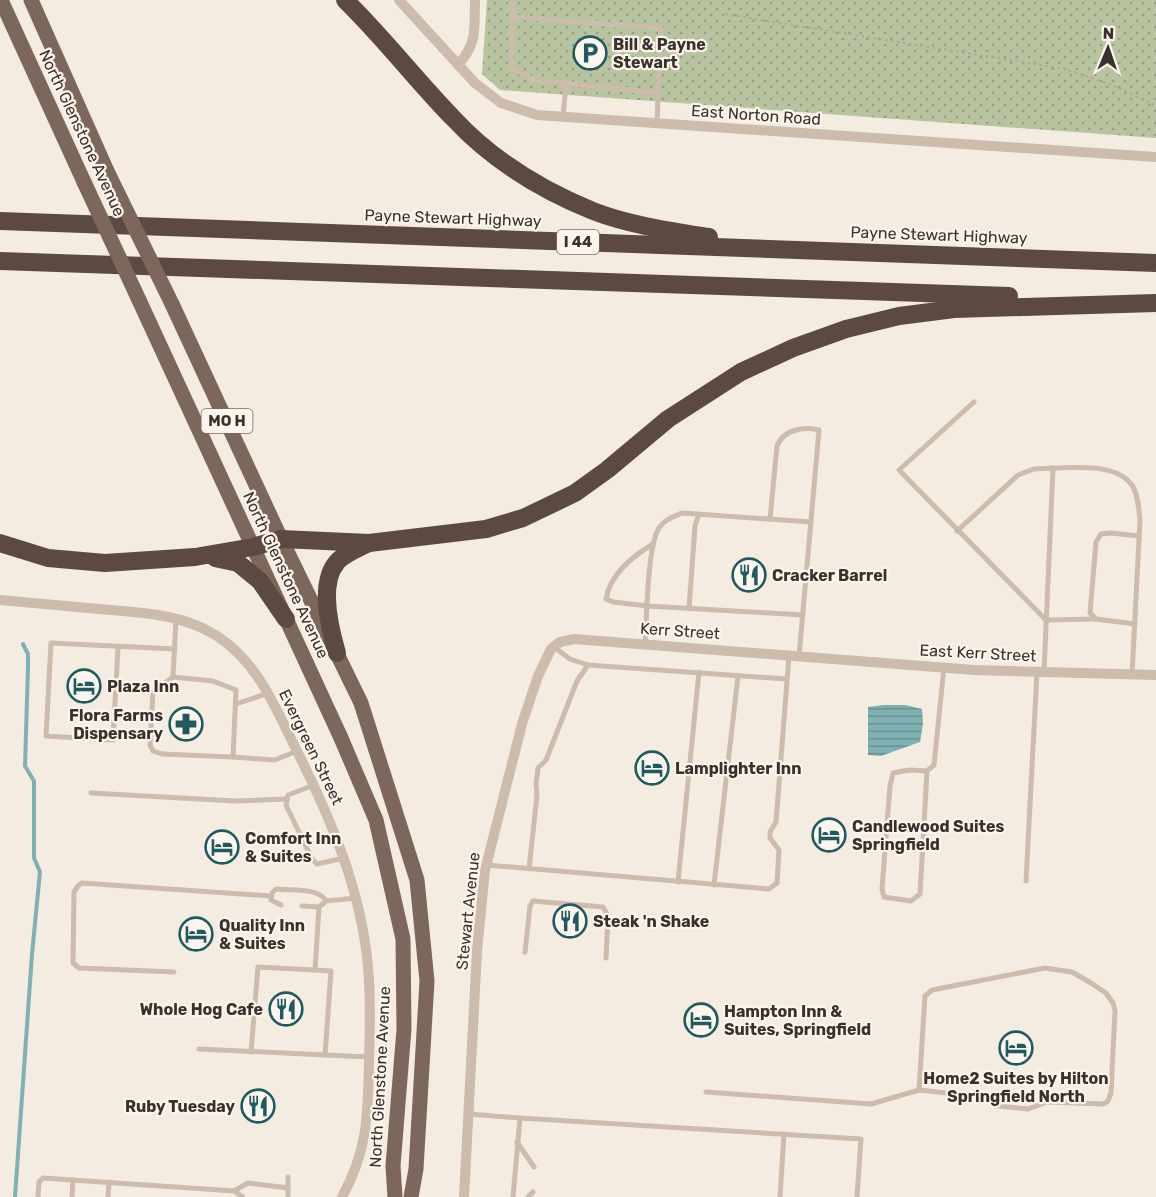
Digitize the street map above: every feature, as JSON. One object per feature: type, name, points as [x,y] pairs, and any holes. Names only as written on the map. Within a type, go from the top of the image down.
[{"type":"highway","points":[[345,0],[471,136],[531,180],[573,202],[616,218],[689,234],[799,248],[878,252]]},
{"type":"highway","name":"Payne Stewart Highway","points":[[0,221],[1156,263]]},
{"type":"highway","points":[[0,261],[1156,302]]},
{"type":"highway","points":[[0,543],[48,558],[86,563],[195,557],[254,548],[281,539],[369,543],[469,532],[505,524],[540,511],[591,482],[668,419],[717,387],[767,359],[846,329],[899,316],[954,309],[1156,302]]},
{"type":"highway","points":[[337,653],[328,625],[326,603],[328,582],[337,563],[369,543]]},
{"type":"highway","points":[[195,557],[238,563],[260,581],[286,619]]},
{"type":"main road","name":"North Glenstone Avenue","points":[[1,0],[341,738],[376,820],[403,939],[404,1029],[393,1166],[395,1197]]},
{"type":"main road","name":"North Glenstone Avenue","points":[[31,0],[107,171],[361,703],[417,880],[427,981],[416,1170],[411,1197]]},
{"type":"street","name":"East Norton Road","points":[[399,0],[475,83],[501,103],[526,112],[563,117],[1156,157]]},
{"type":"street","points":[[458,65],[471,49],[475,0]]},
{"type":"street","name":"Evergreen Street","points":[[0,600],[177,618],[207,630],[231,646],[252,668],[269,693],[315,785],[344,858],[356,898],[366,946],[370,984],[365,1133],[358,1164],[342,1197]]},
{"type":"street","name":"Kerr Street","points":[[557,644],[574,639],[794,655]]},
{"type":"street","name":"Stewart Avenue","points":[[464,1197],[478,940],[486,865],[530,699],[548,654],[557,644]]},
{"type":"street","name":"East Kerr Street","points":[[794,655],[944,667],[1156,675]]},
{"type":"lane","points":[[513,0],[511,68],[535,80],[658,93]]},
{"type":"lane","points":[[513,17],[661,28],[657,123]]},
{"type":"lane","points":[[563,117],[566,84]]},
{"type":"lane","points":[[974,402],[899,470],[1046,620],[1096,619],[1135,624]]},
{"type":"lane","points":[[486,865],[769,889],[777,883],[779,850],[770,838],[770,832],[776,822],[787,680],[803,615],[819,430],[812,428],[788,432],[780,438],[777,446],[770,519]]},
{"type":"lane","points":[[1026,881],[1046,620],[1053,468]]},
{"type":"lane","points":[[957,531],[1018,475],[1034,469],[1091,469],[1118,473],[1132,486],[1138,503],[1140,521],[1132,674]]},
{"type":"lane","points":[[645,643],[652,544],[659,529],[668,518],[682,513],[811,522]]},
{"type":"lane","points":[[689,608],[695,526],[699,514]]},
{"type":"lane","points":[[1096,619],[1090,613],[1096,542],[1101,534],[1139,536]]},
{"type":"lane","points":[[652,544],[633,556],[607,590],[606,599],[613,602],[648,606],[803,615]]},
{"type":"lane","points":[[173,677],[177,618]]},
{"type":"lane","points":[[118,647],[113,740],[46,736],[51,643],[175,649]]},
{"type":"lane","points":[[557,644],[570,659],[588,665],[787,680]]},
{"type":"lane","points":[[529,869],[538,768],[546,760],[577,681],[588,665]]},
{"type":"lane","points":[[927,771],[920,894],[911,901],[884,897],[882,889],[893,773],[909,770],[927,771],[934,765],[944,667]]},
{"type":"lane","points":[[678,882],[699,672]]},
{"type":"lane","points":[[714,885],[738,676]]},
{"type":"lane","points":[[233,757],[236,690],[213,681],[173,677],[153,692],[150,745],[153,751],[162,754],[275,760],[297,751]]},
{"type":"lane","points":[[236,704],[269,693]]},
{"type":"lane","points":[[315,785],[288,795],[286,805],[312,859],[317,864],[344,858]]},
{"type":"lane","points":[[91,794],[234,801],[286,799]]},
{"type":"lane","points":[[174,972],[79,968],[74,963],[74,892],[78,886],[82,883],[271,896]]},
{"type":"lane","points":[[271,896],[276,890],[309,892],[321,894],[326,901]]},
{"type":"lane","points":[[271,896],[274,903],[281,904]]},
{"type":"lane","points":[[302,906],[319,907],[326,901],[356,898]]},
{"type":"lane","points":[[525,952],[530,906],[533,901],[603,908],[608,916],[606,958]]},
{"type":"lane","points":[[315,970],[319,907]]},
{"type":"lane","points":[[251,1052],[258,967],[332,971],[325,1055]]},
{"type":"lane","points":[[705,1092],[871,1104],[919,1090],[982,1097],[998,1106],[1028,1109],[1047,1102],[1103,1104],[1108,1101],[1111,1093],[1116,1022],[1113,1002],[1106,993],[1072,972],[1052,968],[1035,969],[932,990],[926,996],[919,1090]]},
{"type":"lane","points":[[199,1049],[369,1057]]},
{"type":"lane","points":[[469,1114],[861,1139],[857,1197]]},
{"type":"lane","points":[[513,1197],[520,1118]]},
{"type":"lane","points":[[780,1197],[784,1134]]},
{"type":"lane","points":[[517,1142],[534,1167]]},
{"type":"lane","points":[[288,1177],[288,1197]]},
{"type":"lane","points":[[38,1197],[39,1182],[43,1178],[234,1191],[243,1197]]},
{"type":"lane","points":[[72,1197],[73,1180]]},
{"type":"lane","points":[[108,1197],[109,1182]]},
{"type":"lane","points":[[234,1191],[248,1183],[288,1188]]},
{"type":"lane","points":[[528,1197],[533,1192]]},
{"type":"path","points":[[725,14],[1065,69],[1112,85],[1156,106]]},
{"type":"green space","points":[[487,0],[1156,0],[1156,138],[500,90],[482,74]]},
{"type":"water","points":[[905,705],[922,709],[923,723],[920,742],[881,756],[868,755],[868,707]]},
{"type":"waterway","points":[[15,1197],[40,872],[34,858],[34,781],[25,766],[28,654],[23,644]]},
{"type":"place","name":"Bill & Payne Stewart","points":[[590,53]]},
{"type":"place","name":"Cracker Barrel","points":[[749,575]]},
{"type":"place","name":"Plaza Inn","points":[[84,686]]},
{"type":"place","name":"Flora Farms Dispensary","points":[[186,724]]},
{"type":"place","name":"Lamplighter Inn","points":[[652,768]]},
{"type":"place","name":"Candlewood Suites Springfield","points":[[829,835]]},
{"type":"place","name":"Comfort Inn & Suites","points":[[222,847]]},
{"type":"place","name":"Steak 'n Shake","points":[[570,921]]},
{"type":"place","name":"Quality Inn & Suites","points":[[196,934]]},
{"type":"place","name":"Whole Hog Cafe","points":[[286,1009]]},
{"type":"place","name":"Hampton Inn & Suites, Springfield","points":[[701,1020]]},
{"type":"place","name":"Home2 Suites by Hilton Springfield North","points":[[1016,1048]]},
{"type":"place","name":"Ruby Tuesday","points":[[258,1106]]}]
